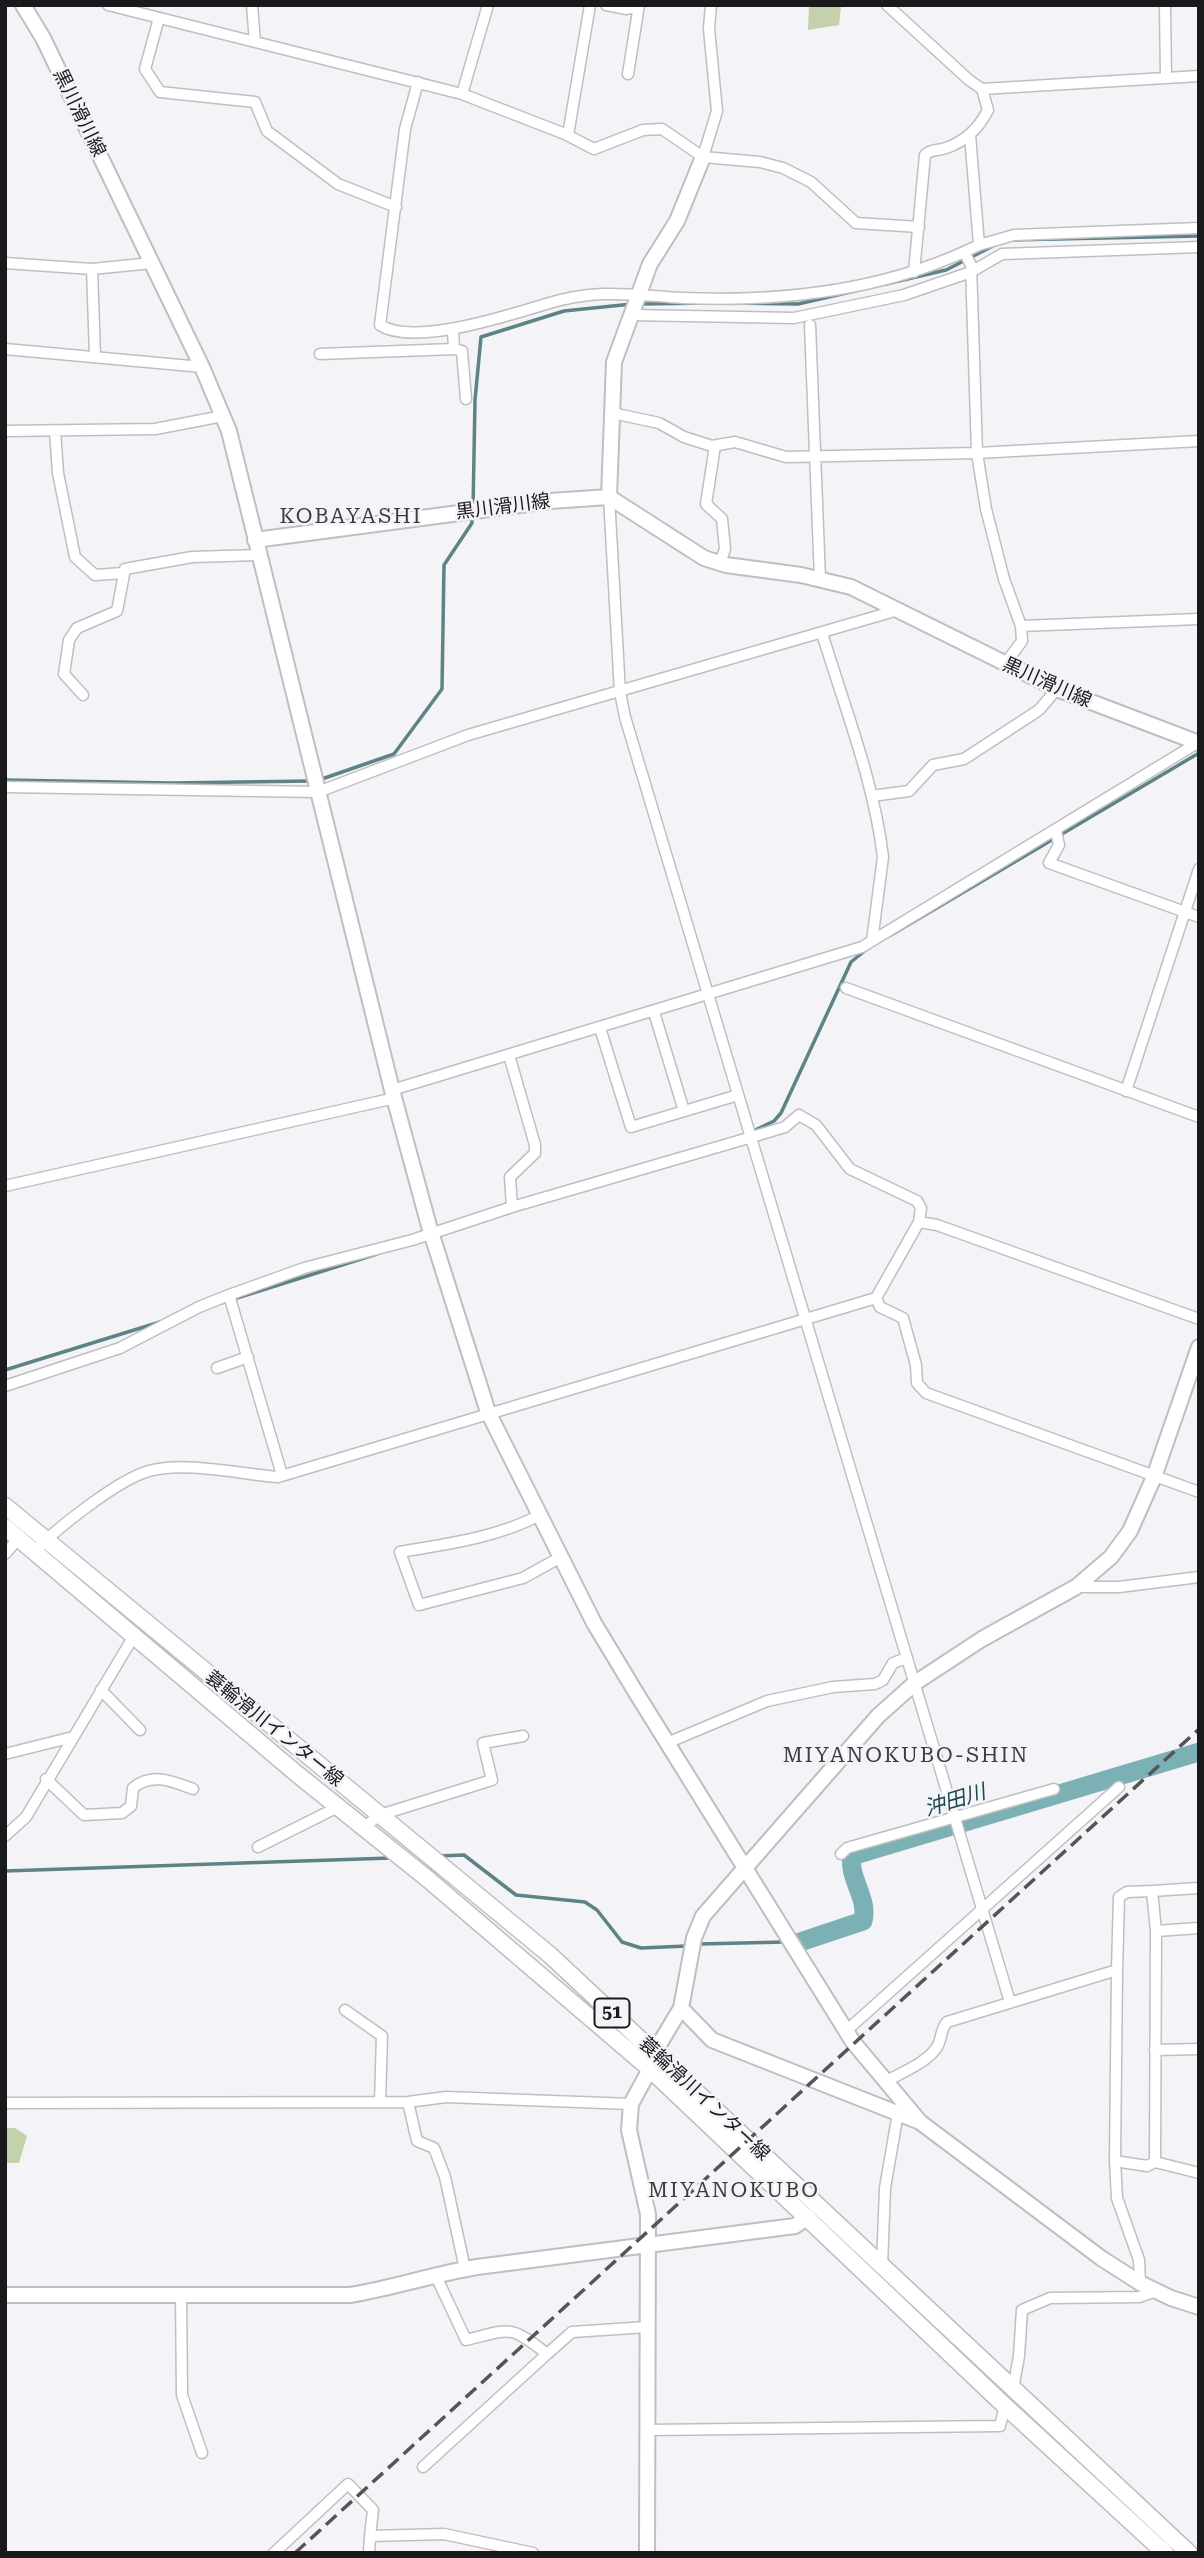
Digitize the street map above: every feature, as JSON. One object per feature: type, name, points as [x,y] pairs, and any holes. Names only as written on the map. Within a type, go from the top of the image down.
[{"type":"main road","name":"蓑輪滑川インター線","points":[[5,1506],[40,1546],[135,1634],[338,1807],[652,2061],[882,2266],[1189,2553]]},
{"type":"main road","name":"蓑輪滑川インター線","points":[[5,1527],[19,1538],[40,1546],[380,1815],[550,1955],[808,2217],[1005,2406],[1165,2553]]},
{"type":"street","name":"黒川滑川線","points":[[23,5],[43,38],[202,367],[223,416],[242,477],[257,547],[550,501],[608,497],[704,558],[851,587],[1056,689],[1199,743]]},
{"type":"street","points":[[108,5],[462,94],[568,135],[594,149],[643,130],[662,129],[703,157],[760,162],[783,168],[811,182],[856,223],[919,227]]},
{"type":"street","points":[[252,5],[255,42]]},
{"type":"street","points":[[462,94],[488,5]]},
{"type":"street","points":[[568,135],[590,5]]},
{"type":"street","points":[[606,5],[627,9],[639,6],[628,74]]},
{"type":"street","points":[[711,5],[709,29],[717,111],[703,157],[677,221],[650,264],[614,362],[608,497],[620,692],[1010,2002]]},
{"type":"street","points":[[887,5],[982,89],[1199,76]]},
{"type":"street","points":[[1165,5],[1166,78]]},
{"type":"street","points":[[159,18],[145,69],[160,92],[255,103],[267,131],[338,184],[396,207]]},
{"type":"street","points":[[418,82],[405,129],[380,325],[389,331],[453,329],[569,297],[604,292],[640,297],[793,298],[881,282],[914,272],[1017,251],[1199,247]]},
{"type":"street","points":[[914,272],[925,155],[931,149],[945,149],[970,135],[982,124],[988,110],[982,89]]},
{"type":"street","points":[[632,315],[794,318],[904,295],[968,261],[979,245],[970,135]]},
{"type":"street","points":[[979,245],[1014,236],[1199,228]]},
{"type":"street","points":[[968,261],[976,453],[1004,579],[1021,626],[1022,641],[1005,664]]},
{"type":"street","points":[[5,263],[92,269],[152,263]]},
{"type":"street","points":[[92,269],[95,356]]},
{"type":"street","points":[[810,325],[820,579]]},
{"type":"street","points":[[453,329],[454,349]]},
{"type":"street","points":[[5,349],[202,367]]},
{"type":"street","points":[[320,354],[454,349],[462,351],[465,361],[466,399]]},
{"type":"street","points":[[612,413],[659,422],[684,437],[715,446],[735,442],[786,457],[976,453],[1199,441]]},
{"type":"street","points":[[5,432],[155,429],[223,416]]},
{"type":"street","points":[[55,431],[58,473],[75,557],[95,575],[124,573]]},
{"type":"street","points":[[715,446],[706,504],[722,519],[725,549],[720,563]]},
{"type":"street","points":[[83,695],[64,674],[69,640],[76,628],[117,611],[124,573],[130,565],[169,563],[257,547],[393,1094],[431,1234],[488,1412],[594,1623],[846,2031],[920,2122],[1101,2258],[1140,2283],[1199,2307]]},
{"type":"street","points":[[5,787],[318,792],[468,735],[898,610]]},
{"type":"street","points":[[1021,626],[1199,619]]},
{"type":"street","points":[[822,633],[872,796],[883,857],[872,941]]},
{"type":"street","points":[[872,796],[909,791],[933,765],[964,759],[1030,717],[1056,689]]},
{"type":"street","points":[[5,1186],[393,1094],[509,1055],[845,954],[872,941],[1199,743]]},
{"type":"street","points":[[1056,831],[1059,845],[1049,863],[1199,917]]},
{"type":"street","points":[[1126,1091],[1199,869]]},
{"type":"street","points":[[846,988],[1199,1116]]},
{"type":"street","points":[[654,1012],[684,1111]]},
{"type":"street","points":[[600,1028],[631,1128],[738,1095]]},
{"type":"street","points":[[509,1055],[535,1145],[535,1153],[510,1177],[512,1207]]},
{"type":"street","points":[[5,1386],[142,1339],[199,1307],[304,1268],[431,1234],[512,1207],[752,1138],[785,1127],[799,1115],[816,1125],[849,1169],[917,1201],[921,1208],[919,1222],[876,1298],[282,1475],[179,1467],[148,1471],[109,1492],[40,1546]]},
{"type":"street","points":[[919,1222],[936,1225],[1199,1319]]},
{"type":"street","points":[[229,1295],[282,1475]]},
{"type":"street","points":[[876,1298],[880,1307],[903,1318],[916,1365],[917,1382],[926,1394],[1199,1492]]},
{"type":"street","points":[[647,2553],[648,2214],[629,2130],[631,2104],[681,2008],[693,1945],[710,1905],[878,1716],[915,1683],[982,1639],[1076,1587],[1111,1557],[1130,1531],[1154,1477],[1199,1347]]},
{"type":"street","points":[[217,1368],[248,1357]]},
{"type":"street","points":[[540,1515],[519,1526],[471,1540],[400,1552],[419,1605],[523,1578],[561,1557]]},
{"type":"street","points":[[5,1554],[19,1538]]},
{"type":"street","points":[[1076,1587],[1119,1587],[1199,1577]]},
{"type":"street","points":[[5,1836],[26,1817],[135,1634]]},
{"type":"street","points":[[667,1743],[767,1700],[833,1687],[875,1684],[883,1681],[893,1663],[907,1658]]},
{"type":"street","points":[[101,1690],[140,1730]]},
{"type":"street","points":[[363,1827],[380,1815],[492,1780],[483,1743],[523,1736]]},
{"type":"street","points":[[5,1754],[73,1737]]},
{"type":"street","points":[[47,1779],[84,1815],[122,1812],[131,1806],[133,1788],[141,1781],[162,1779],[193,1788]]},
{"type":"street","points":[[846,2031],[1119,1787]]},
{"type":"street","points":[[841,1854],[847,1848],[1054,1789]]},
{"type":"street","points":[[258,1847],[338,1807]]},
{"type":"street","points":[[1140,2283],[1139,2260],[1117,2198],[1115,2161],[1119,1897],[1127,1892],[1199,1888]]},
{"type":"street","points":[[1152,1891],[1156,1931],[1155,2162]]},
{"type":"street","points":[[1156,1931],[1199,1928]]},
{"type":"street","points":[[885,2082],[931,2054],[939,2046],[942,2029],[947,2022],[1117,1970]]},
{"type":"street","points":[[681,2008],[712,2040],[920,2122]]},
{"type":"street","points":[[345,2010],[382,2036],[380,2102]]},
{"type":"street","points":[[1155,2050],[1199,2049]]},
{"type":"street","points":[[5,2103],[408,2102],[446,2098],[631,2104]]},
{"type":"street","points":[[408,2102],[417,2141],[434,2148],[445,2177],[465,2269]]},
{"type":"street","points":[[882,2266],[885,2188],[898,2113]]},
{"type":"street","points":[[1115,2161],[1147,2166],[1155,2162],[1199,2173]]},
{"type":"street","points":[[5,2295],[350,2295],[394,2288],[435,2274],[465,2269],[795,2226],[808,2217]]},
{"type":"street","points":[[435,2274],[466,2340],[504,2331],[520,2332],[547,2354]]},
{"type":"street","points":[[1013,2389],[1020,2356],[1022,2310],[1050,2298],[1139,2297],[1156,2291]]},
{"type":"street","points":[[181,2295],[182,2395],[202,2453]]},
{"type":"street","points":[[423,2467],[572,2332],[647,2327]]},
{"type":"street","points":[[647,2430],[1000,2426],[1005,2406]]},
{"type":"street","points":[[274,2553],[348,2484],[373,2510],[369,2553]]},
{"type":"street","points":[[370,2536],[444,2534],[533,2553]]},
{"type":"green space","points":[[809,5],[841,5],[839,25],[808,30]]},
{"type":"green space","points":[[5,2128],[15,2128],[27,2136],[19,2163],[5,2163]]},
{"type":"waterway","points":[[1010,240],[1199,236]]},
{"type":"waterway","points":[[886,284],[946,270],[993,246]]},
{"type":"waterway","points":[[727,303],[798,304],[855,291]]},
{"type":"waterway","points":[[640,304],[709,303]]},
{"type":"waterway","points":[[473,509],[475,400],[481,337],[564,311],[632,304]]},
{"type":"waterway","points":[[319,780],[394,754],[442,689],[444,565],[472,523],[472,516]]},
{"type":"waterway","points":[[891,935],[1199,753]]},
{"type":"waterway","points":[[5,780],[171,783],[311,781]]},
{"type":"waterway","points":[[751,1132],[774,1121],[781,1113],[851,962],[867,949]]},
{"type":"waterway","points":[[221,1303],[377,1254]]},
{"type":"waterway","points":[[5,1370],[160,1322]]},
{"type":"waterway","name":"沖田川","points":[[800,1942],[863,1921],[863,1905],[853,1872],[852,1856],[1199,1752]]},
{"type":"waterway","points":[[438,1856],[464,1855],[516,1895],[585,1902],[597,1910],[622,1942],[641,1948],[687,1946]]},
{"type":"waterway","points":[[5,1871],[391,1858]]},
{"type":"waterway","points":[[699,1944],[785,1942]]},
{"type":"railway","points":[[295,2553],[1199,1729]]},
{"type":"district","name":"KOBAYASHI","points":[[351,517]]},
{"type":"district","name":"MIYANOKUBO-SHIN","points":[[906,1756]]},
{"type":"district","name":"MIYANOKUBO","points":[[734,2191]]}]
